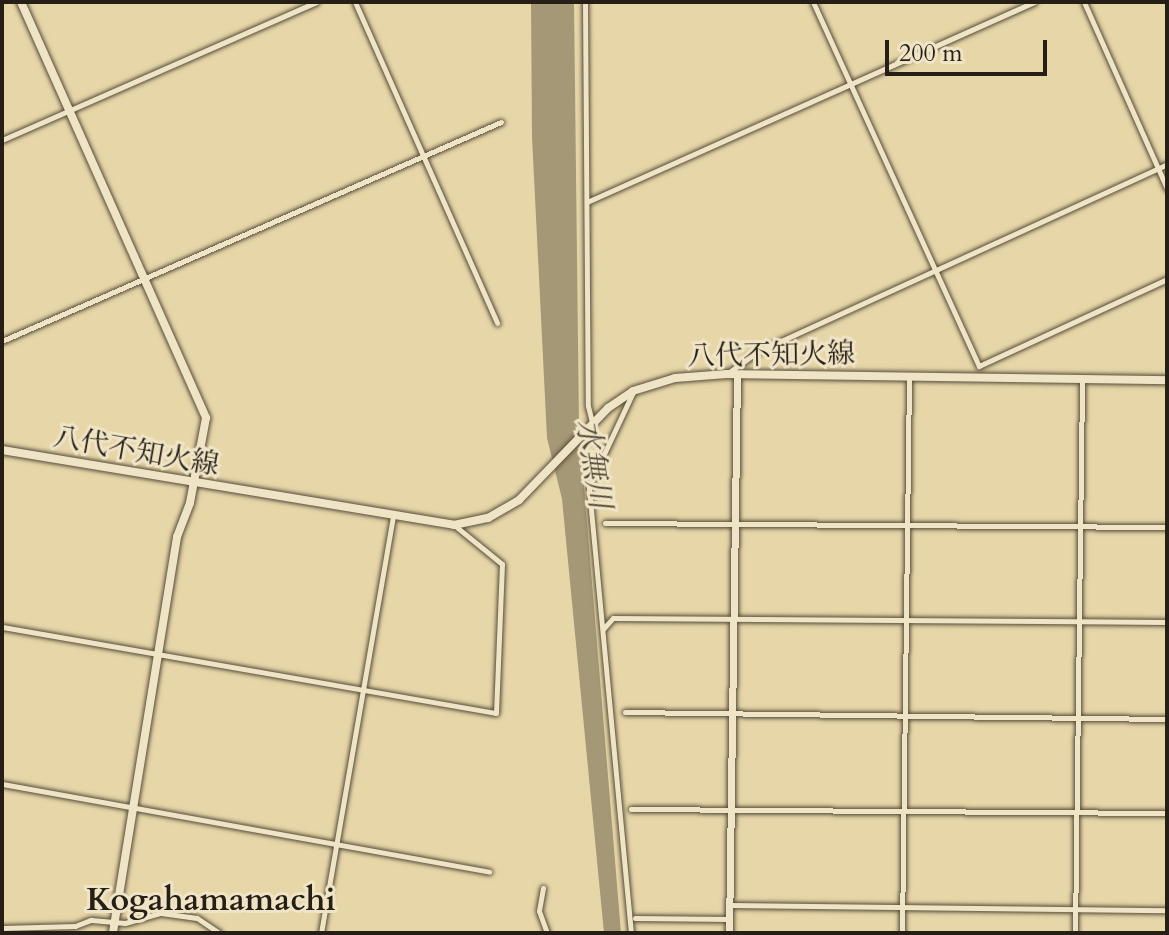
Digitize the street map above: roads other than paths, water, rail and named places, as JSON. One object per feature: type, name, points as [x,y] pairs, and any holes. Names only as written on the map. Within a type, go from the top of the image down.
[{"type":"main road","points":[[21,2],[206,418],[177,537],[113,933]]},
{"type":"main road","name":"八代不知火線","points":[[2,450],[393,518],[454,525],[488,518],[519,500],[591,424],[633,391],[689,375],[1167,380]]},
{"type":"street","points":[[2,140],[316,2]]},
{"type":"street","points":[[355,2],[497,323]]},
{"type":"street","points":[[585,2],[588,406],[591,424]]},
{"type":"street","points":[[813,2],[979,366],[1167,279]]},
{"type":"street","points":[[587,202],[1034,2]]},
{"type":"street","points":[[1084,2],[1167,188]]},
{"type":"street","points":[[2,341],[501,122]]},
{"type":"street","points":[[729,933],[734,524],[732,365],[1167,164]]},
{"type":"street","points":[[902,933],[909,377]]},
{"type":"street","points":[[1075,933],[1083,379]]},
{"type":"street","points":[[631,933],[589,486],[633,391]]},
{"type":"street","points":[[321,933],[393,518]]},
{"type":"street","points":[[605,523],[1167,527]]},
{"type":"street","points":[[2,627],[496,713],[502,564],[454,525]]},
{"type":"street","points":[[603,629],[612,618],[1167,622]]},
{"type":"street","points":[[625,712],[1167,719]]},
{"type":"street","points":[[2,784],[489,872]]},
{"type":"street","points":[[631,809],[1167,813]]},
{"type":"street","points":[[543,888],[539,911],[547,933]]},
{"type":"street","points":[[730,905],[1167,910]]},
{"type":"street","points":[[2,928],[113,922],[178,914],[197,918],[219,933]]},
{"type":"street","points":[[635,918],[729,919]]},
{"type":"district","name":"Kogahamamachi","points":[[211,900]]},
{"type":"water label","name":"水無川","points":[[593,464]]}]
